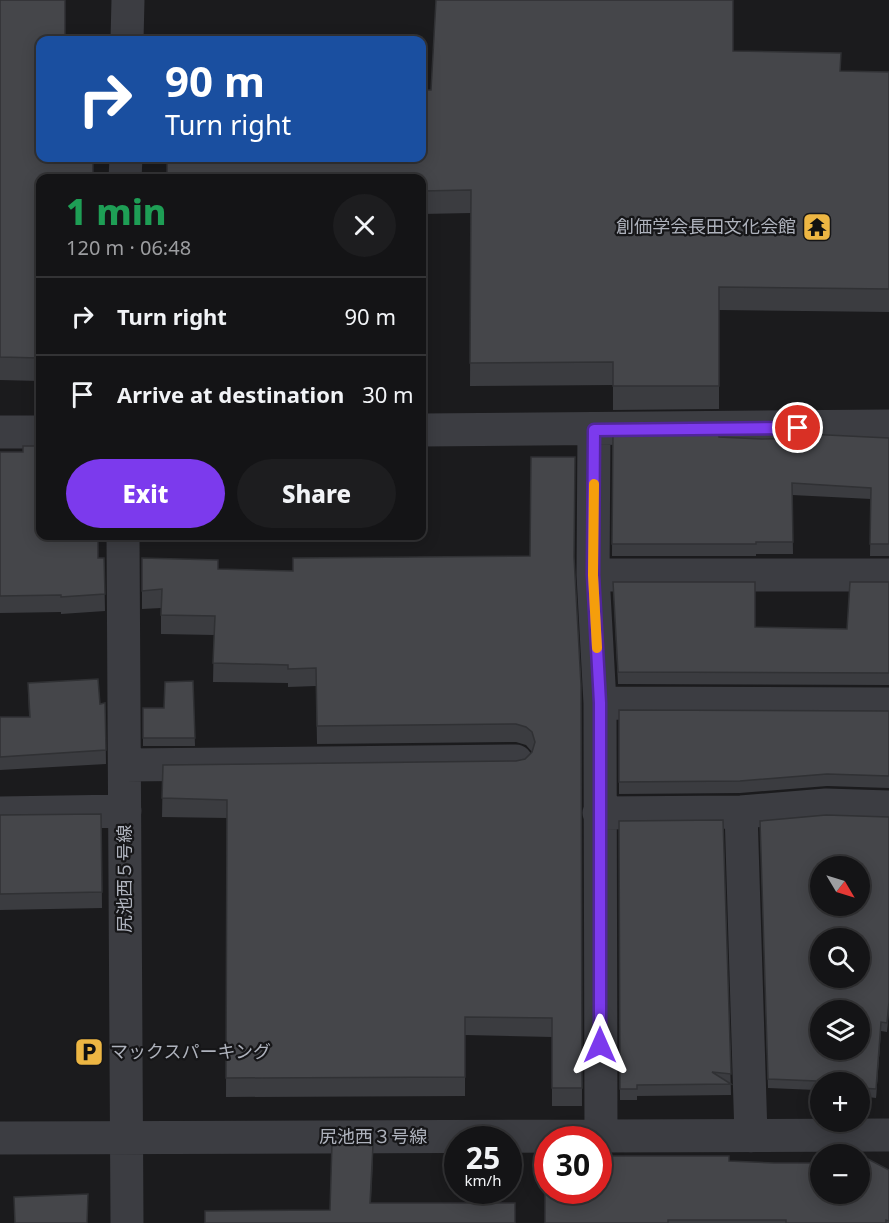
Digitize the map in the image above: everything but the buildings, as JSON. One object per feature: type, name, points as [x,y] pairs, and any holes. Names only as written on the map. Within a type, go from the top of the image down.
[{"type":"street","points":[[127,36],[128,0]]},
{"type":"street","points":[[426,430],[889,426]]},
{"type":"street","points":[[594,430],[593,575],[600,703],[601,1126]]},
{"type":"street","points":[[0,432],[36,432]]},
{"type":"street","name":"尻池西５号線","points":[[123,540],[128,1223]]},
{"type":"street","points":[[593,575],[889,575]]},
{"type":"street","points":[[600,703],[889,704]]},
{"type":"street","points":[[125,765],[516,761]]},
{"type":"street","points":[[599,813],[741,812],[826,805],[889,807]]},
{"type":"street","points":[[0,813],[125,811]]},
{"type":"street","points":[[741,812],[750,1136]]},
{"type":"street","name":"尻池西３号線","points":[[612,1136],[889,1135]]},
{"type":"street","name":"尻池西３号線","points":[[0,1138],[534,1136]]},
{"type":"slow traffic","points":[[594,484],[593,575],[597,648]]},
{"type":"place","name":"創価学会長田文化会館","points":[[817,227]]},
{"type":"place","name":"マックスパーキング","points":[[89,1052]]},
{"type":"route","points":[[600,1045],[600,703],[593,575],[594,430],[798,428]]}]
